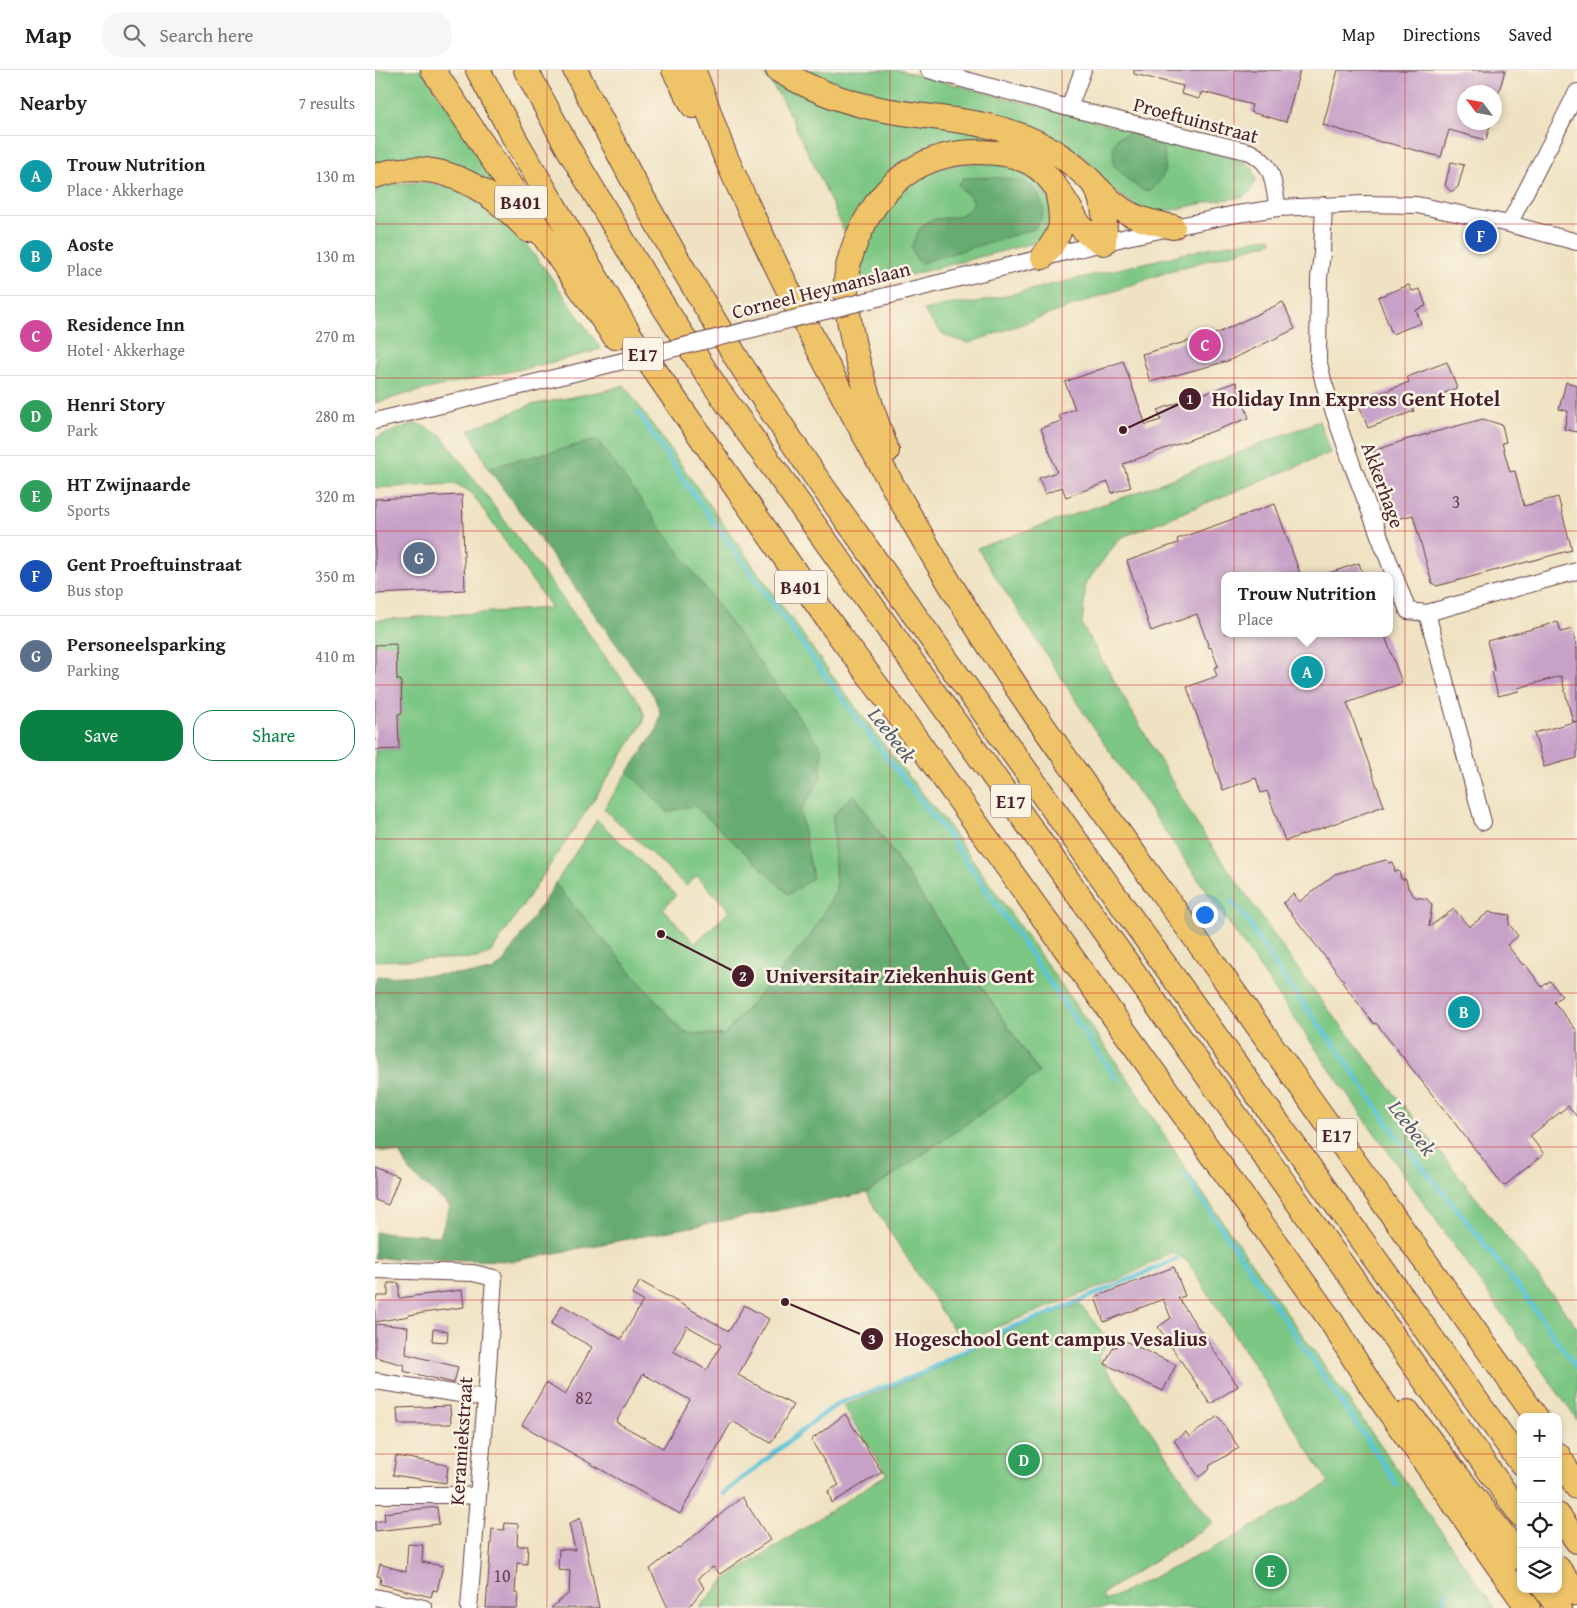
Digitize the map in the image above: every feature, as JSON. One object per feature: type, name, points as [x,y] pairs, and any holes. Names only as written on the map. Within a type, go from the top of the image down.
[{"type":"highway","name":"B401","points":[[433,70],[543,235],[673,419],[771,550],[831,624]]},
{"type":"highway","name":"E17","points":[[478,70],[521,150],[630,335],[831,624],[917,740],[1331,1320],[1369,1383],[1528,1608]]},
{"type":"highway","name":"E17","points":[[526,70],[568,148],[646,279],[715,386],[1517,1509]]},
{"type":"highway","name":"E17","points":[[575,70],[637,188],[679,262],[739,362],[815,476],[1518,1458]]},
{"type":"highway","points":[[674,70],[688,98],[725,155]]},
{"type":"highway","name":"E17","points":[[693,70],[725,155],[776,265],[832,375],[914,524],[979,629],[1047,731],[1533,1413]]},
{"type":"highway","points":[[778,70],[796,81],[843,100],[871,108],[981,124],[1039,143],[1073,165],[1122,210],[1135,217],[1173,227]]},
{"type":"highway","points":[[914,524],[879,428],[854,344],[846,288],[847,270],[863,226],[884,194],[904,174],[922,163],[965,152],[986,152],[1006,155],[1023,159],[1037,166],[1055,185],[1081,228],[1090,236],[1104,243],[1104,208],[1097,189]]},
{"type":"highway","points":[[375,176],[399,170],[419,169],[441,172],[466,180],[515,216],[612,332]]},
{"type":"highway","points":[[1043,257],[1059,234],[1062,223],[1055,185]]},
{"type":"highway","name":"E17","points":[[1331,1320],[1379,1376],[1517,1553]]},
{"type":"highway","points":[[1562,1453],[1577,1473]]},
{"type":"highway","points":[[1560,1458],[1577,1487]]},
{"type":"highway","points":[[1562,1520],[1577,1541]]},
{"type":"highway","points":[[1489,1554],[1515,1608]]},
{"type":"highway","points":[[1562,1573],[1577,1594]]},
{"type":"highway","points":[[1548,1593],[1559,1608]]},
{"type":"street","name":"Proeftuinstraat","points":[[929,70],[1069,108],[1250,152],[1268,165],[1278,208]]},
{"type":"street","points":[[1069,108],[1083,70]]},
{"type":"street","points":[[1509,224],[1577,92]]},
{"type":"street","name":"Corneel Heymanslaan","points":[[375,421],[1043,257],[1231,214],[1324,205],[1417,205],[1509,224],[1577,242]]},
{"type":"street","name":"Akkerhage","points":[[1324,205],[1319,278],[1318,359],[1324,384],[1353,467],[1408,611],[1427,613]]},
{"type":"street","points":[[1483,822],[1427,613],[1577,571]]},
{"type":"street","name":"Keramiekstraat","points":[[375,1270],[473,1273],[494,1278],[469,1608]]},
{"type":"street","points":[[375,1381],[486,1398]]},
{"type":"street","points":[[375,1495],[454,1494],[478,1496]]},
{"type":"street","points":[[375,1597],[424,1608]]},
{"type":"green space","points":[[375,70],[422,70],[507,194],[375,167]]},
{"type":"green space","points":[[805,70],[899,70],[1242,160],[1253,169],[1256,180],[1250,192],[1243,197],[1213,201],[1167,211],[1141,209],[1113,190],[1084,158],[1057,140],[997,118],[946,107],[887,98],[823,81]]},
{"type":"green space","points":[[767,72],[986,132],[1068,172],[1063,177],[944,145],[923,151],[906,160],[888,174],[844,232],[790,115],[765,76]]},
{"type":"green space","points":[[1131,132],[1146,135],[1164,150],[1164,172],[1152,190],[1143,191],[1128,180],[1114,165],[1113,146],[1117,138]]},
{"type":"green space","points":[[960,163],[1003,165],[1023,171],[1041,184],[1048,194],[1052,209],[1047,236],[1037,242],[852,290],[866,243],[885,211],[896,197],[907,185],[920,176]],"holes":[[[962,191],[1040,221],[911,248],[922,226],[936,219],[957,217],[969,209],[974,202],[970,195]]]},
{"type":"green space","points":[[991,177],[1011,179],[1029,186],[1040,198],[1044,210],[1040,221],[1034,229],[920,263],[911,248],[922,226],[937,219],[964,214],[974,202],[958,185],[963,178]]},
{"type":"green space","points":[[420,182],[455,188],[506,219],[546,270],[601,349],[545,364],[431,388],[375,403],[375,191],[384,185]]},
{"type":"green space","points":[[1271,237],[1272,242],[1170,271],[969,343],[953,339],[942,333],[924,310],[954,303],[974,303],[1212,247]]},
{"type":"green space","points":[[624,385],[830,673],[897,762],[945,821],[1133,1086],[1187,1171],[1495,1608],[699,1608],[723,1581],[887,1474],[843,1406],[921,1376],[1007,1331],[1080,1304],[1109,1341],[1098,1357],[1213,1523],[1102,1594],[1105,1601],[1230,1540],[1329,1483],[1188,1262],[1173,1252],[1123,1278],[997,1327],[964,1344],[950,1324],[867,1193],[1039,1073],[854,794],[833,816],[836,891],[810,937],[724,1035],[684,1033],[555,884],[597,820],[676,895],[663,909],[695,943],[730,911],[697,876],[686,886],[604,809],[628,772],[668,812],[694,805],[789,894],[813,878],[800,812],[821,777],[597,440],[488,468],[469,430],[531,405],[608,390]]},
{"type":"green space","points":[[1319,421],[1330,453],[1120,538],[1086,583],[1082,625],[1196,823],[1304,978],[1577,1327],[1577,1420],[1331,1071],[1097,733],[977,548],[1133,494]]},
{"type":"green space","points":[[416,423],[441,435],[640,703],[644,714],[643,723],[492,951],[479,958],[375,961],[375,750],[399,749],[398,714],[402,713],[401,680],[397,680],[396,645],[375,645],[375,620],[551,608],[471,492],[456,484],[375,488],[375,438]]},
{"type":"green space","points":[[597,440],[822,749],[821,777],[800,812],[813,878],[789,894],[694,805],[668,812],[628,772],[658,728],[660,712],[654,696],[488,468]]},
{"type":"green space","points":[[853,794],[1039,1073],[867,1193],[514,1261],[375,1258],[375,1232],[440,1236],[450,1206],[412,1174],[401,1154],[375,1150],[375,985],[377,977],[481,973],[494,970],[504,961],[555,884],[684,1033],[724,1035],[810,937],[836,891],[833,816]]},
{"type":"building","points":[[1134,70],[1300,70],[1286,122],[1250,112],[1252,105],[1203,92],[1199,99],[1181,94],[1183,86],[1134,74]]},
{"type":"building","points":[[1338,70],[1505,70],[1501,85],[1457,85],[1457,130],[1489,130],[1486,140],[1449,130],[1441,157],[1323,125]]},
{"type":"building","points":[[1451,162],[1464,165],[1458,187],[1451,192],[1445,185]]},
{"type":"building","points":[[1409,285],[1412,291],[1420,289],[1426,306],[1416,310],[1421,323],[1392,334],[1378,297]]},
{"type":"building","points":[[1283,302],[1295,329],[1228,361],[1150,382],[1142,354],[1218,333]]},
{"type":"building","points":[[1123,361],[1146,425],[1161,420],[1158,410],[1236,382],[1249,418],[1123,464],[1131,487],[1112,493],[1108,482],[1066,497],[1062,487],[1045,494],[1039,478],[1057,472],[1041,428],[1061,421],[1059,415],[1075,409],[1065,382]]},
{"type":"building","points":[[1447,362],[1457,388],[1412,406],[1414,411],[1368,428],[1358,402],[1409,382],[1407,377]]},
{"type":"building","points":[[1566,382],[1577,385],[1577,432],[1564,429],[1568,411],[1559,409]]},
{"type":"building","points":[[1483,419],[1502,425],[1506,442],[1502,443],[1510,472],[1515,471],[1524,506],[1558,497],[1572,550],[1437,586],[1432,583],[1413,515],[1393,520],[1374,451],[1405,440]]},
{"type":"building","points":[[462,495],[465,590],[375,594],[375,499]]},
{"type":"building","points":[[1275,504],[1300,572],[1221,572],[1221,637],[1385,637],[1402,683],[1347,703],[1384,806],[1285,841],[1267,791],[1261,793],[1256,778],[1223,790],[1187,687],[1217,676],[1214,668],[1218,666],[1211,647],[1209,648],[1197,614],[1151,631],[1127,561],[1178,543],[1177,539]]},
{"type":"building","points":[[1359,563],[1362,572],[1332,572]]},
{"type":"building","points":[[1558,622],[1561,632],[1572,629],[1577,649],[1577,721],[1573,722],[1561,676],[1518,688],[1519,691],[1498,696],[1492,672],[1495,671],[1487,641]]},
{"type":"building","points":[[396,644],[397,680],[401,680],[402,713],[398,714],[399,749],[375,750],[375,645]]},
{"type":"building","points":[[1577,721],[1577,758],[1544,767],[1534,733]]},
{"type":"building","points":[[1386,860],[1389,863],[1393,862],[1395,872],[1399,871],[1401,879],[1406,879],[1408,888],[1415,897],[1427,899],[1432,905],[1429,927],[1454,909],[1469,927],[1489,912],[1510,915],[1509,924],[1518,936],[1507,945],[1523,965],[1525,964],[1542,987],[1550,981],[1562,996],[1554,1002],[1577,1031],[1577,1117],[1568,1106],[1530,1136],[1544,1154],[1504,1186],[1376,1023],[1374,1024],[1342,982],[1344,981],[1283,903],[1293,894],[1299,902],[1335,874]]},
{"type":"building","points":[[375,1167],[399,1177],[388,1205],[375,1200]]},
{"type":"building","points":[[1174,1267],[1185,1296],[1178,1298],[1238,1386],[1210,1404],[1158,1327],[1171,1318],[1163,1299],[1104,1322],[1095,1297]]},
{"type":"building","points":[[640,1281],[729,1331],[744,1305],[769,1319],[738,1375],[793,1405],[771,1443],[732,1421],[680,1514],[522,1425],[546,1383],[565,1395],[592,1347],[551,1324],[562,1305],[621,1339],[643,1301],[632,1295]],"holes":[[[687,1326],[721,1345],[707,1370],[673,1351]],[[643,1374],[690,1400],[663,1448],[616,1422]]]},
{"type":"building","points":[[388,1283],[399,1283],[399,1298],[462,1290],[464,1307],[375,1322],[375,1300],[377,1296],[388,1296]]},
{"type":"building","points":[[375,1324],[408,1327],[406,1354],[458,1367],[454,1383],[403,1371],[404,1365],[375,1357]]},
{"type":"building","points":[[433,1329],[448,1331],[447,1342],[432,1341]]},
{"type":"building","points":[[1121,1339],[1176,1365],[1163,1391],[1105,1364],[1114,1346],[1117,1347]]},
{"type":"building","points":[[450,1406],[451,1424],[398,1424],[397,1408]]},
{"type":"building","points":[[845,1414],[882,1472],[832,1503],[828,1491],[839,1485],[811,1440]]},
{"type":"building","points":[[1218,1416],[1239,1448],[1209,1466],[1210,1469],[1199,1477],[1174,1440],[1186,1432],[1189,1437]]},
{"type":"building","points":[[396,1456],[448,1465],[446,1483],[393,1475]]},
{"type":"building","points":[[742,1497],[770,1540],[720,1574],[713,1567],[698,1578],[704,1588],[688,1608],[668,1608],[650,1569]]},
{"type":"building","points":[[437,1507],[439,1524],[375,1531],[375,1522],[385,1520],[384,1513]]},
{"type":"building","points":[[580,1518],[599,1608],[551,1608],[569,1593],[570,1571],[558,1570],[559,1549],[575,1550],[569,1524]]},
{"type":"building","points":[[505,1523],[518,1524],[517,1546],[528,1546],[527,1564],[517,1563],[515,1593],[518,1593],[517,1608],[486,1608],[492,1529],[504,1530]]},
{"type":"building","points":[[408,1544],[423,1545],[422,1562],[443,1566],[437,1591],[433,1590],[431,1597],[380,1584],[381,1577],[377,1576],[380,1564],[406,1572]]},
{"type":"waterway","name":"Leebeek","points":[[638,413],[686,484],[824,674],[953,842],[1117,1080]]},
{"type":"waterway","name":"Leebeek","points":[[1231,901],[1245,917],[1281,974],[1341,1054],[1398,1138],[1459,1211],[1577,1368]]},
{"type":"waterway","name":"Leebeek","points":[[1184,1174],[1390,1473],[1396,1485]]},
{"type":"waterway","points":[[723,1494],[839,1403],[920,1374],[1006,1329],[1051,1313],[1177,1259]]},
{"type":"waterway","name":"Leebeek","points":[[1440,1608],[1447,1592]]},
{"type":"place","name":"Gent Proeftuinstraat","points":[[1481,236]]},
{"type":"place","name":"Residence Inn","points":[[1205,345]]},
{"type":"place","name":"Holiday Inn Express Gent Hotel","points":[[1123,430]]},
{"type":"place","name":"Personeelsparking","points":[[419,558]]},
{"type":"place","name":"Trouw Nutrition","points":[[1307,672]]},
{"type":"place","name":"Universitair Ziekenhuis Gent","points":[[661,934]]},
{"type":"place","name":"Aoste","points":[[1464,1012]]},
{"type":"place","name":"Hogeschool Gent campus Vesalius","points":[[785,1302]]},
{"type":"place","name":"Henri Story","points":[[1024,1460]]},
{"type":"place","name":"HT Zwijnaarde","points":[[1271,1571]]}]
